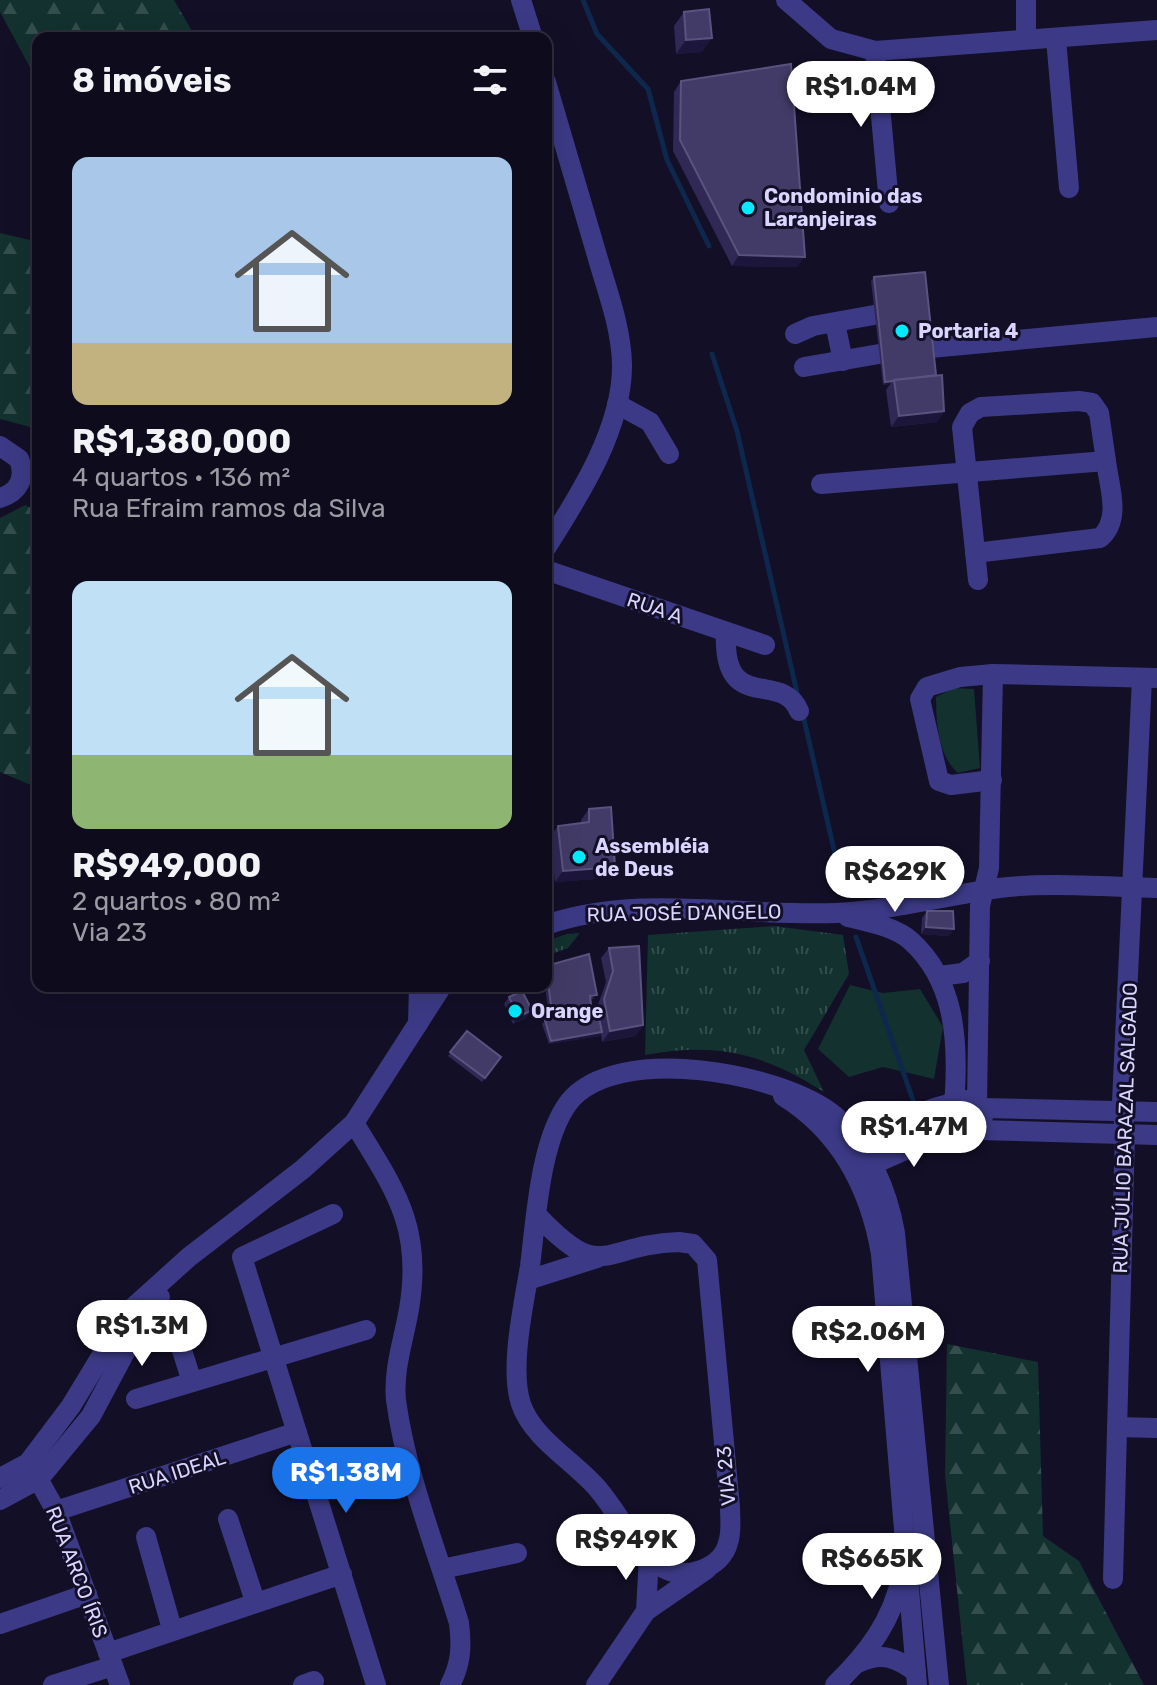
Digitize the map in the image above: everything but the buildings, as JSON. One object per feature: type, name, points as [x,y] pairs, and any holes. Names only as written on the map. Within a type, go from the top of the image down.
[{"type":"street","points":[[521,0],[531,32]]},
{"type":"street","points":[[786,0],[831,39],[875,51],[1157,30]]},
{"type":"street","points":[[1026,0],[1026,39]]},
{"type":"street","points":[[1056,39],[1069,188]]},
{"type":"street","points":[[875,51],[889,203]]},
{"type":"street","points":[[552,103],[618,329],[622,365],[617,404],[605,439],[571,510],[552,536]]},
{"type":"street","points":[[795,334],[874,315]]},
{"type":"street","points":[[835,323],[843,361]]},
{"type":"street","points":[[930,348],[1157,327]]},
{"type":"street","points":[[804,367],[879,354]]},
{"type":"street","points":[[975,553],[1100,538],[1108,532],[1113,518],[1106,461],[1099,413],[1092,403],[1079,401],[981,407],[970,413],[962,427],[968,473],[975,553],[978,580]]},
{"type":"street","points":[[617,404],[650,422],[669,454]]},
{"type":"street","points":[[0,446],[19,459],[22,476],[15,490],[0,498]]},
{"type":"street","points":[[821,484],[1106,461]]},
{"type":"street","name":"RUA A","points":[[552,572],[765,645]]},
{"type":"street","points":[[726,632],[725,653],[737,679],[751,688],[785,693],[799,711]]},
{"type":"street","points":[[992,780],[951,785],[939,781],[920,699],[927,687],[960,677],[993,674],[1149,678]]},
{"type":"street","points":[[978,1130],[984,1120],[979,1106],[980,906],[989,868],[993,674]]},
{"type":"street","name":"RUA JÚLIO BARAZAL SALGADO","points":[[1113,1579],[1124,1112],[1134,888],[1149,678]]},
{"type":"street","name":"RUA JOSÉ D'ANGELO","points":[[552,923],[570,916],[710,909],[836,913],[923,904],[1000,888],[1157,888]]},
{"type":"street","points":[[910,940],[923,904]]},
{"type":"street","points":[[836,913],[884,927],[910,940],[939,976],[955,1028],[955,1104],[948,1119],[953,1129],[962,1135],[978,1130],[1157,1135]]},
{"type":"street","points":[[939,976],[963,973],[980,961]]},
{"type":"street","points":[[418,1028],[419,992]]},
{"type":"street","points":[[0,1500],[91,1416],[147,1311],[221,1234],[303,1169],[354,1123],[439,992]]},
{"type":"street","points":[[707,1569],[667,1570],[649,1556],[598,1489],[534,1427],[521,1405],[517,1384],[537,1215],[549,1148],[560,1114],[584,1088],[609,1078],[667,1069],[713,1071],[811,1099],[837,1118],[892,1214],[936,1685]]},
{"type":"street","points":[[851,1147],[926,1111],[966,1100],[979,1106],[1157,1112]]},
{"type":"street","points":[[354,1123],[398,1198],[410,1230],[415,1258],[413,1287],[397,1364],[396,1397],[404,1441],[459,1623],[462,1647],[459,1668],[450,1685]]},
{"type":"street","points":[[863,1168],[953,1129]]},
{"type":"street","points":[[863,1168],[881,1254],[916,1679]]},
{"type":"street","points":[[333,1214],[242,1257],[276,1357],[376,1685]]},
{"type":"street","points":[[537,1215],[562,1241],[597,1258]]},
{"type":"street","name":"VIA 23","points":[[597,1258],[679,1242],[693,1244],[707,1260],[730,1517],[728,1544],[721,1557],[707,1569]]},
{"type":"street","points":[[528,1280],[597,1258]]},
{"type":"street","points":[[174,1325],[192,1382]]},
{"type":"street","points":[[136,1399],[366,1330]]},
{"type":"street","points":[[1117,1427],[1157,1428]]},
{"type":"street","name":"RUA IDEAL","points":[[56,1511],[297,1432]]},
{"type":"street","points":[[0,1478],[34,1471]]},
{"type":"street","name":"RUA ARCO ÍRIS","points":[[34,1471],[56,1511],[114,1668]]},
{"type":"street","points":[[228,1519],[255,1601]]},
{"type":"street","points":[[146,1537],[172,1629]]},
{"type":"street","points":[[835,1685],[858,1663],[889,1617],[897,1598],[907,1548]]},
{"type":"street","points":[[442,1569],[517,1553]]},
{"type":"street","points":[[646,1611],[649,1556]]},
{"type":"street","points":[[596,1685],[646,1611],[707,1569]]},
{"type":"street","points":[[53,1685],[114,1668],[172,1629],[342,1574]]},
{"type":"street","points":[[0,1624],[87,1594]]},
{"type":"street","points":[[889,1617],[912,1621],[926,1632],[936,1685]]},
{"type":"street","points":[[858,1663],[883,1655],[900,1661],[916,1679]]},
{"type":"green space","points":[[0,0],[174,0],[193,32],[32,32],[32,71],[0,12]]},
{"type":"green space","points":[[0,233],[32,241],[32,427],[0,419]]},
{"type":"green space","points":[[25,505],[32,508],[32,785],[0,772],[0,518]]},
{"type":"green space","points":[[954,688],[974,689],[980,768],[958,773],[942,748],[936,707],[936,697]]},
{"type":"green space","points":[[774,926],[843,935],[849,974],[804,1050],[824,1092],[780,1068],[738,1054],[694,1050],[645,1055],[648,935]]},
{"type":"green space","points":[[580,933],[568,948],[552,954],[552,939]]},
{"type":"green space","points":[[850,985],[883,993],[920,989],[943,1027],[934,1079],[883,1067],[849,1077],[818,1049]]},
{"type":"green space","points":[[947,1344],[1038,1362],[1043,1536],[1079,1561],[1144,1685],[967,1685],[945,1475]]},
{"type":"waterway","points":[[583,0],[597,34],[648,89],[667,160],[709,246]]},
{"type":"waterway","points":[[712,354],[737,431],[798,697]]},
{"type":"waterway","points":[[803,715],[843,889]]},
{"type":"waterway","points":[[856,937],[915,1106]]},
{"type":"place","name":"Condominio das Laranjeiras","points":[[748,208]]},
{"type":"place","name":"Portaria 4","points":[[902,331]]},
{"type":"place","name":"Assembléia de Deus","points":[[579,857]]},
{"type":"place","name":"Orange","points":[[515,1011]]}]
